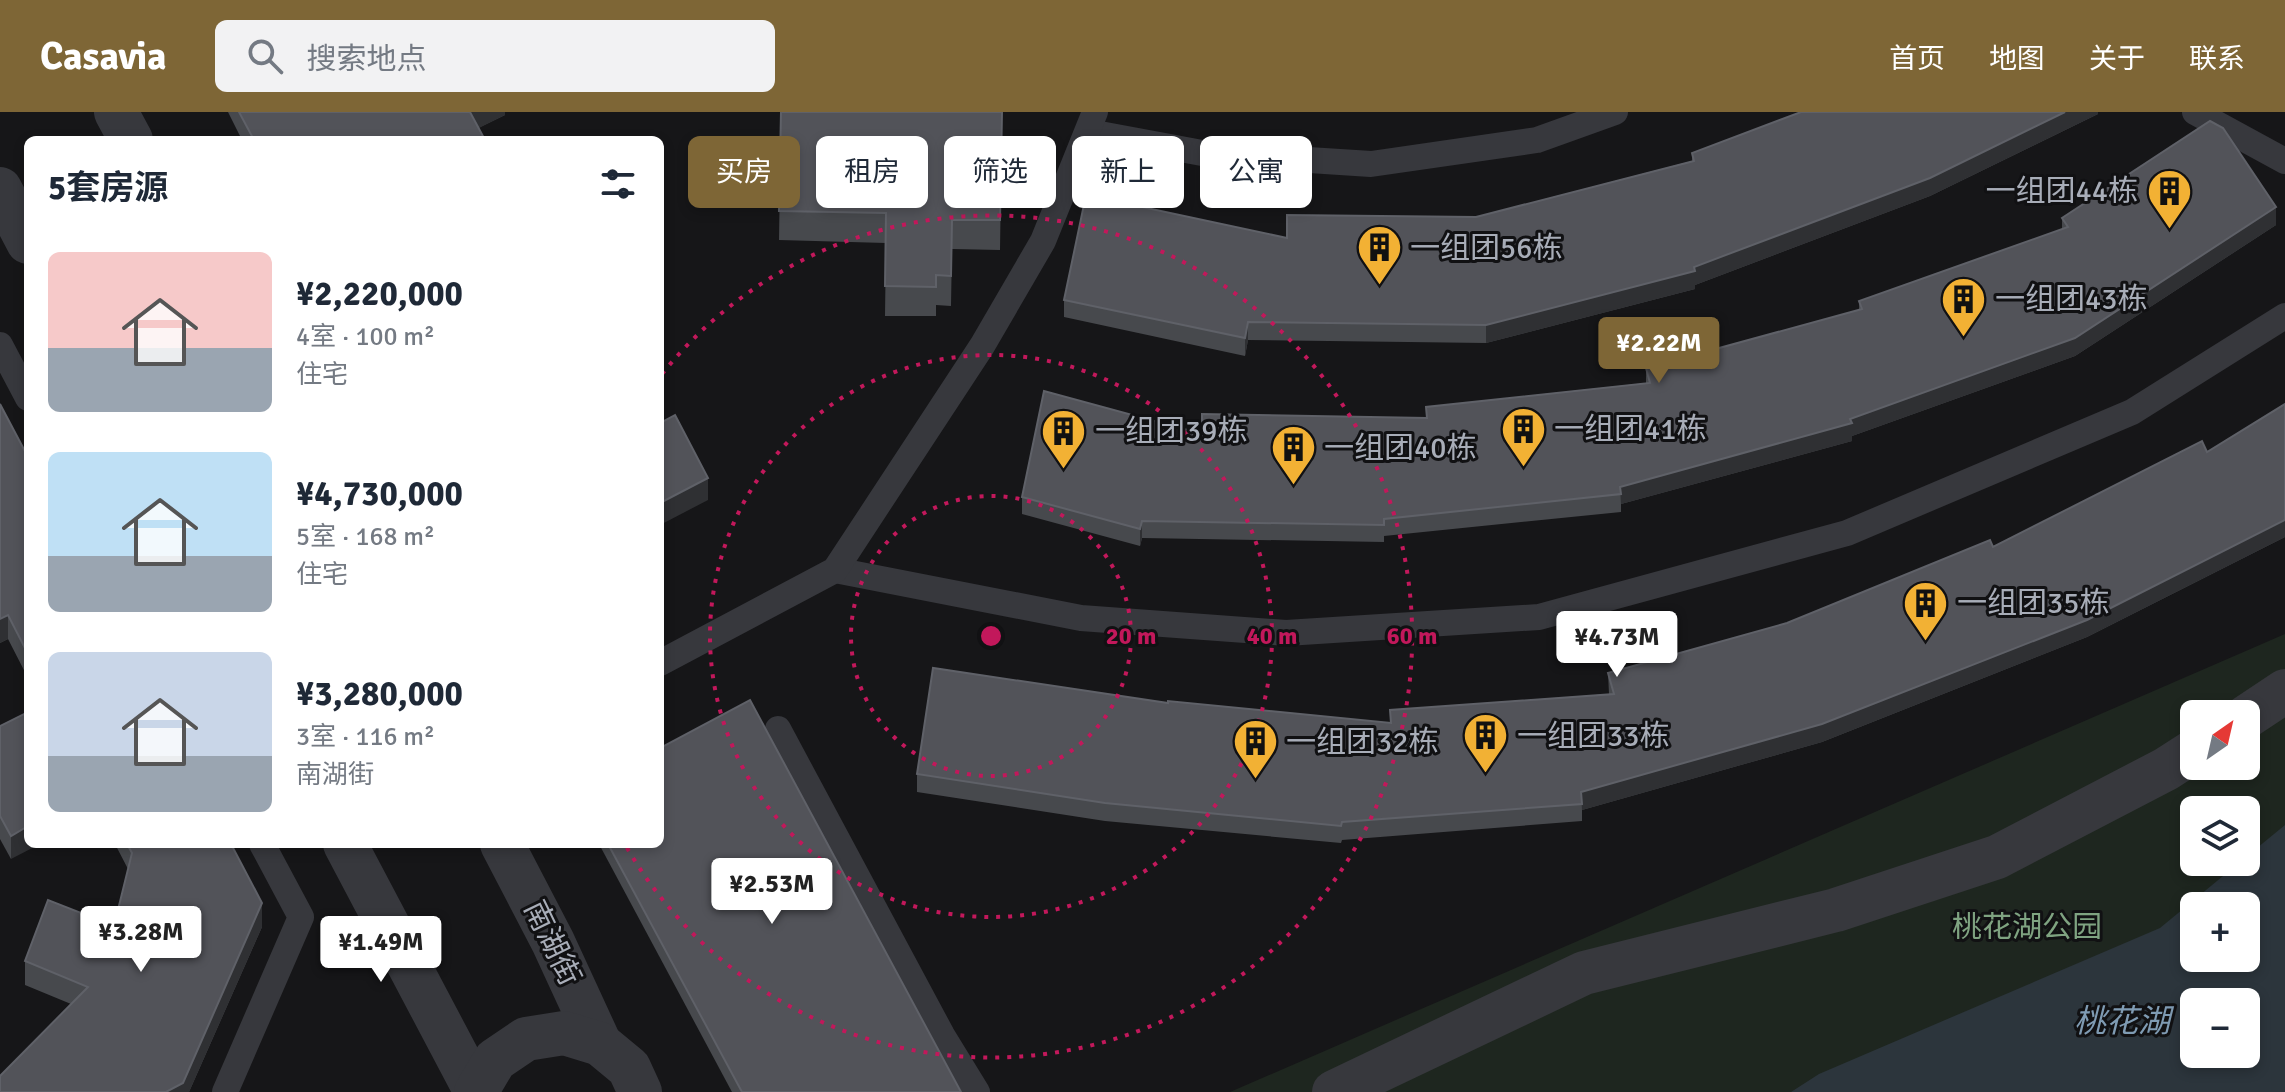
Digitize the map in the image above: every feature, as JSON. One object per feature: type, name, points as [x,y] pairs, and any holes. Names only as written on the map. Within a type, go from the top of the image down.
[{"type":"street","points":[[116,112],[129,136]]},
{"type":"street","points":[[0,189],[24,234]]},
{"type":"street","points":[[2260,708],[2285,691]]},
{"type":"street","points":[[1334,1092],[1584,973],[1836,910],[1997,857],[2180,760]]},
{"type":"street","points":[[347,848],[476,1092]]},
{"type":"street","name":"南湖街","points":[[504,848],[623,1068]]},
{"type":"street","points":[[476,1092],[495,1060],[526,1039],[564,1033],[623,1068]]},
{"type":"lane","points":[[664,661],[835,570],[990,333],[1043,241],[1092,122],[1202,153],[1371,164],[1537,140],[1615,112]]},
{"type":"lane","points":[[2195,112],[2285,161]]},
{"type":"lane","points":[[835,570],[1081,618],[1286,633],[1539,617],[1847,533],[2132,412],[2285,316]]},
{"type":"lane","points":[[0,345],[24,390]]},
{"type":"lane","points":[[778,729],[942,1035],[977,1092]]},
{"type":"lane","points":[[225,1092],[301,917],[264,848]]},
{"type":"green space","name":"桃花湖公园","points":[[2285,634],[2285,1092],[1230,1092]]},
{"type":"water","name":"桃花湖","points":[[2285,825],[2285,1092],[1791,1092],[1819,1074],[2160,928],[2180,912],[2180,972],[2260,972],[2260,892],[2204,892],[2223,876],[2260,876],[2260,846]]},
{"type":"building","points":[[239,112],[470,112],[483,136],[252,136]]},
{"type":"building","points":[[781,112],[1002,112],[1002,136],[944,136],[944,208],[1000,208],[1000,220],[952,220],[951,276],[936,275],[936,287],[885,286],[886,213],[779,211],[779,208],[800,208],[800,136],[781,136]]},
{"type":"building","points":[[1801,112],[2065,112],[1930,178],[1694,267],[1695,271],[1486,325],[1248,322],[1245,338],[1064,300],[1083,208],[1147,208],[1287,238],[1287,215],[1476,217],[1694,161],[1692,153]]},
{"type":"building","points":[[2210,121],[2223,128],[2276,207],[2075,338],[1850,419],[1852,423],[1620,487],[1621,494],[1384,519],[1384,525],[1142,521],[1140,529],[1022,497],[1044,391],[1202,434],[1202,414],[1427,418],[1426,407],[1650,383],[1646,368],[1862,309],[1859,301],[2068,227],[2062,218]]},
{"type":"building","points":[[0,404],[24,449],[24,646],[8,615],[0,619]]},
{"type":"building","points":[[2285,404],[2285,520],[2087,620],[1822,724],[1581,792],[1582,804],[1342,822],[1341,826],[1105,803],[917,774],[933,668],[1168,703],[1391,723],[1390,710],[1614,694],[1608,673],[1787,623],[1990,540],[1993,547],[2202,441],[2207,452]]},
{"type":"building","points":[[675,415],[708,478],[664,501],[664,421]]},
{"type":"building","points":[[750,700],[961,1092],[742,1092],[610,848],[664,848],[664,746]]},
{"type":"building","points":[[24,714],[24,828],[11,836],[0,816],[0,726]]},
{"type":"building","points":[[129,848],[233,848],[262,903],[183,1083],[166,1092],[0,1092],[0,1076],[88,987],[25,961],[48,900],[114,926],[132,853]]},
{"type":"place","name":"一组团44栋","points":[[2169,230]]},
{"type":"place","name":"一组团56栋","points":[[1379,287]]},
{"type":"place","name":"一组团43栋","points":[[1964,338]]},
{"type":"place","name":"一组团41栋","points":[[1523,468]]},
{"type":"place","name":"一组团39栋","points":[[1064,470]]},
{"type":"place","name":"一组团40栋","points":[[1293,487]]},
{"type":"place","name":"一组团35栋","points":[[1926,642]]},
{"type":"place","name":"一组团33栋","points":[[1486,775]]},
{"type":"place","name":"一组团32栋","points":[[1255,781]]}]
